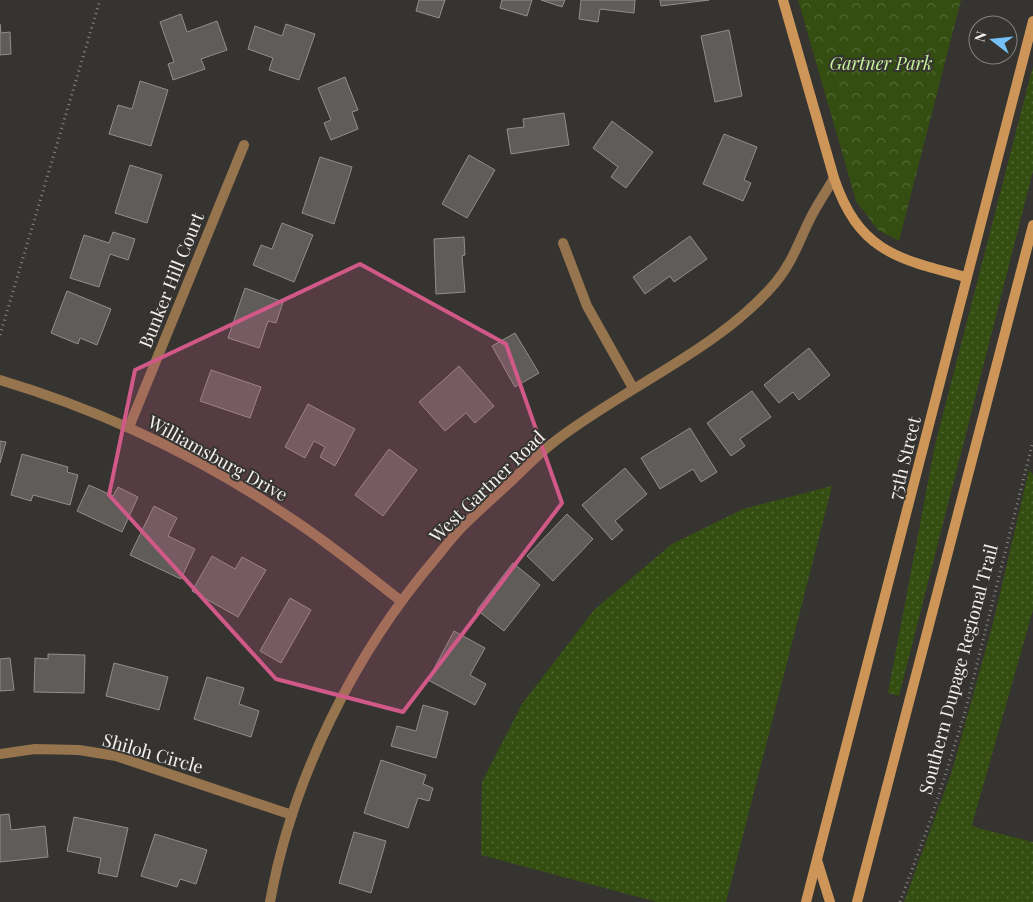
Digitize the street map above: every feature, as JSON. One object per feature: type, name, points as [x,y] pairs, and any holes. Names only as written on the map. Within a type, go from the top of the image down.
[{"type":"main road","points":[[783,0],[834,178],[841,199],[852,219],[875,244],[889,253],[907,261],[966,278]]},
{"type":"main road","name":"75th Street","points":[[806,902],[1033,21]]},
{"type":"main road","points":[[858,902],[1033,225]]},
{"type":"main road","points":[[817,859],[830,902]]},
{"type":"street","name":"Bunker Hill Court","points":[[129,427],[244,146]]},
{"type":"street","name":"West Gartner Road","points":[[270,902],[282,848],[306,777],[340,702],[401,601],[462,527],[544,450],[584,420],[697,349],[744,315],[763,297],[778,280],[792,259],[809,221],[834,178]]},
{"type":"street","points":[[563,243],[587,306],[634,388]]},
{"type":"street","name":"Williamsburg Drive","points":[[0,380],[71,403],[129,427],[197,460],[255,494],[326,543],[401,601]]},
{"type":"street","name":"Shiloh Circle","points":[[0,754],[35,750],[70,750],[116,756],[292,815]]},
{"type":"path","points":[[0,335],[100,0]]},
{"type":"path","name":"Southern Dupage Regional Trail","points":[[900,902],[932,816],[964,716],[1033,441]]},
{"type":"highlighted area","points":[[360,264],[506,344],[562,503],[403,712],[276,679],[109,495],[135,370]]},
{"type":"green space","name":"Gartner Park","points":[[798,0],[961,0],[899,241],[878,230],[856,201]]},
{"type":"green space","points":[[1033,66],[1033,171],[899,696],[888,693],[935,445]]},
{"type":"green space","points":[[1029,470],[1033,475],[1033,610],[972,825],[1033,842],[1033,902],[904,902],[952,771],[993,623]]},
{"type":"green space","points":[[832,486],[726,902],[657,902],[481,855],[482,782],[522,704],[594,610],[672,544],[743,509]]},
{"type":"building","points":[[419,0],[445,0],[439,18],[416,11]]},
{"type":"building","points":[[502,0],[532,0],[527,16],[500,8]]},
{"type":"building","points":[[541,0],[565,0],[562,7]]},
{"type":"building","points":[[581,0],[635,0],[634,13],[600,9],[598,22],[579,19]]},
{"type":"building","points":[[660,0],[709,0],[661,6]]},
{"type":"building","points":[[181,14],[187,32],[217,21],[227,50],[201,59],[205,69],[173,80],[168,64],[174,62],[160,22]]},
{"type":"building","points":[[0,24],[1,33],[10,32],[11,54],[0,55]]},
{"type":"building","points":[[286,24],[315,34],[299,80],[269,70],[273,58],[248,49],[255,26],[282,36]]},
{"type":"building","points":[[729,30],[742,96],[715,102],[701,36]]},
{"type":"building","points":[[345,77],[358,110],[352,112],[358,129],[331,140],[324,123],[331,120],[318,88]]},
{"type":"building","points":[[140,81],[168,90],[151,146],[109,134],[118,105],[132,109]]},
{"type":"building","points":[[564,113],[569,145],[511,154],[507,129],[524,127],[523,119]]},
{"type":"building","points":[[612,121],[653,152],[626,188],[611,177],[618,167],[593,148]]},
{"type":"building","points":[[724,134],[757,147],[744,180],[751,183],[743,201],[703,184]]},
{"type":"building","points":[[469,155],[495,170],[467,218],[442,204]]},
{"type":"building","points":[[320,157],[352,167],[334,224],[302,213]]},
{"type":"building","points":[[130,165],[162,175],[147,223],[115,213]]},
{"type":"building","points":[[282,223],[313,235],[294,282],[253,265],[261,245],[272,249]]},
{"type":"building","points":[[113,232],[135,239],[128,260],[110,254],[99,287],[70,278],[84,235],[109,243]]},
{"type":"building","points":[[690,236],[707,259],[674,282],[670,276],[645,294],[633,277]]},
{"type":"building","points":[[464,237],[465,255],[462,256],[465,292],[436,294],[434,239]]},
{"type":"building","points":[[245,288],[283,302],[276,323],[268,321],[259,348],[228,338]]},
{"type":"building","points":[[67,291],[111,309],[97,345],[80,338],[78,344],[51,333]]},
{"type":"building","points":[[515,333],[539,373],[515,387],[492,346]]},
{"type":"building","points":[[809,348],[830,375],[799,400],[793,392],[779,403],[764,385]]},
{"type":"building","points":[[459,366],[494,406],[475,423],[466,413],[445,431],[419,402]]},
{"type":"building","points":[[211,370],[261,387],[250,418],[200,401]]},
{"type":"building","points":[[752,391],[771,417],[740,439],[745,446],[731,456],[707,423]]},
{"type":"building","points":[[308,404],[355,429],[335,466],[320,457],[325,447],[314,441],[305,458],[285,447]]},
{"type":"building","points":[[690,428],[717,472],[701,482],[693,469],[660,489],[641,458]]},
{"type":"building","points":[[0,441],[6,442],[0,463]]},
{"type":"building","points":[[389,449],[417,470],[383,516],[355,495]]},
{"type":"building","points":[[22,454],[68,467],[67,472],[78,475],[70,505],[33,495],[31,501],[11,495]]},
{"type":"building","points":[[625,468],[647,494],[615,521],[623,530],[612,540],[582,505]]},
{"type":"building","points":[[89,485],[113,496],[118,487],[138,497],[122,532],[77,511]]},
{"type":"building","points":[[154,506],[177,518],[168,536],[195,549],[181,579],[130,555]]},
{"type":"building","points":[[567,514],[593,539],[553,581],[527,556]]},
{"type":"building","points":[[212,556],[235,569],[242,557],[266,570],[238,617],[192,591]]},
{"type":"building","points":[[513,563],[540,585],[504,631],[477,610]]},
{"type":"building","points":[[290,598],[311,610],[281,663],[260,651]]},
{"type":"building","points":[[454,631],[485,648],[470,675],[486,684],[475,705],[428,680]]},
{"type":"building","points":[[48,654],[85,655],[84,693],[34,692],[35,658],[48,659]]},
{"type":"building","points":[[10,658],[14,690],[0,691],[0,659]]},
{"type":"building","points":[[114,663],[168,677],[159,710],[106,696]]},
{"type":"building","points":[[207,677],[244,688],[239,704],[259,711],[251,737],[194,719]]},
{"type":"building","points":[[423,705],[448,712],[436,758],[391,746],[397,726],[416,731]]},
{"type":"building","points":[[381,760],[426,775],[423,784],[433,788],[429,801],[418,798],[408,828],[364,813]]},
{"type":"building","points":[[9,814],[11,830],[45,826],[48,857],[0,862],[0,815]]},
{"type":"building","points":[[74,817],[128,828],[117,877],[98,873],[101,858],[67,851]]},
{"type":"building","points":[[354,832],[386,841],[371,893],[339,883]]},
{"type":"building","points":[[155,834],[207,850],[196,884],[180,879],[177,887],[141,876]]}]
